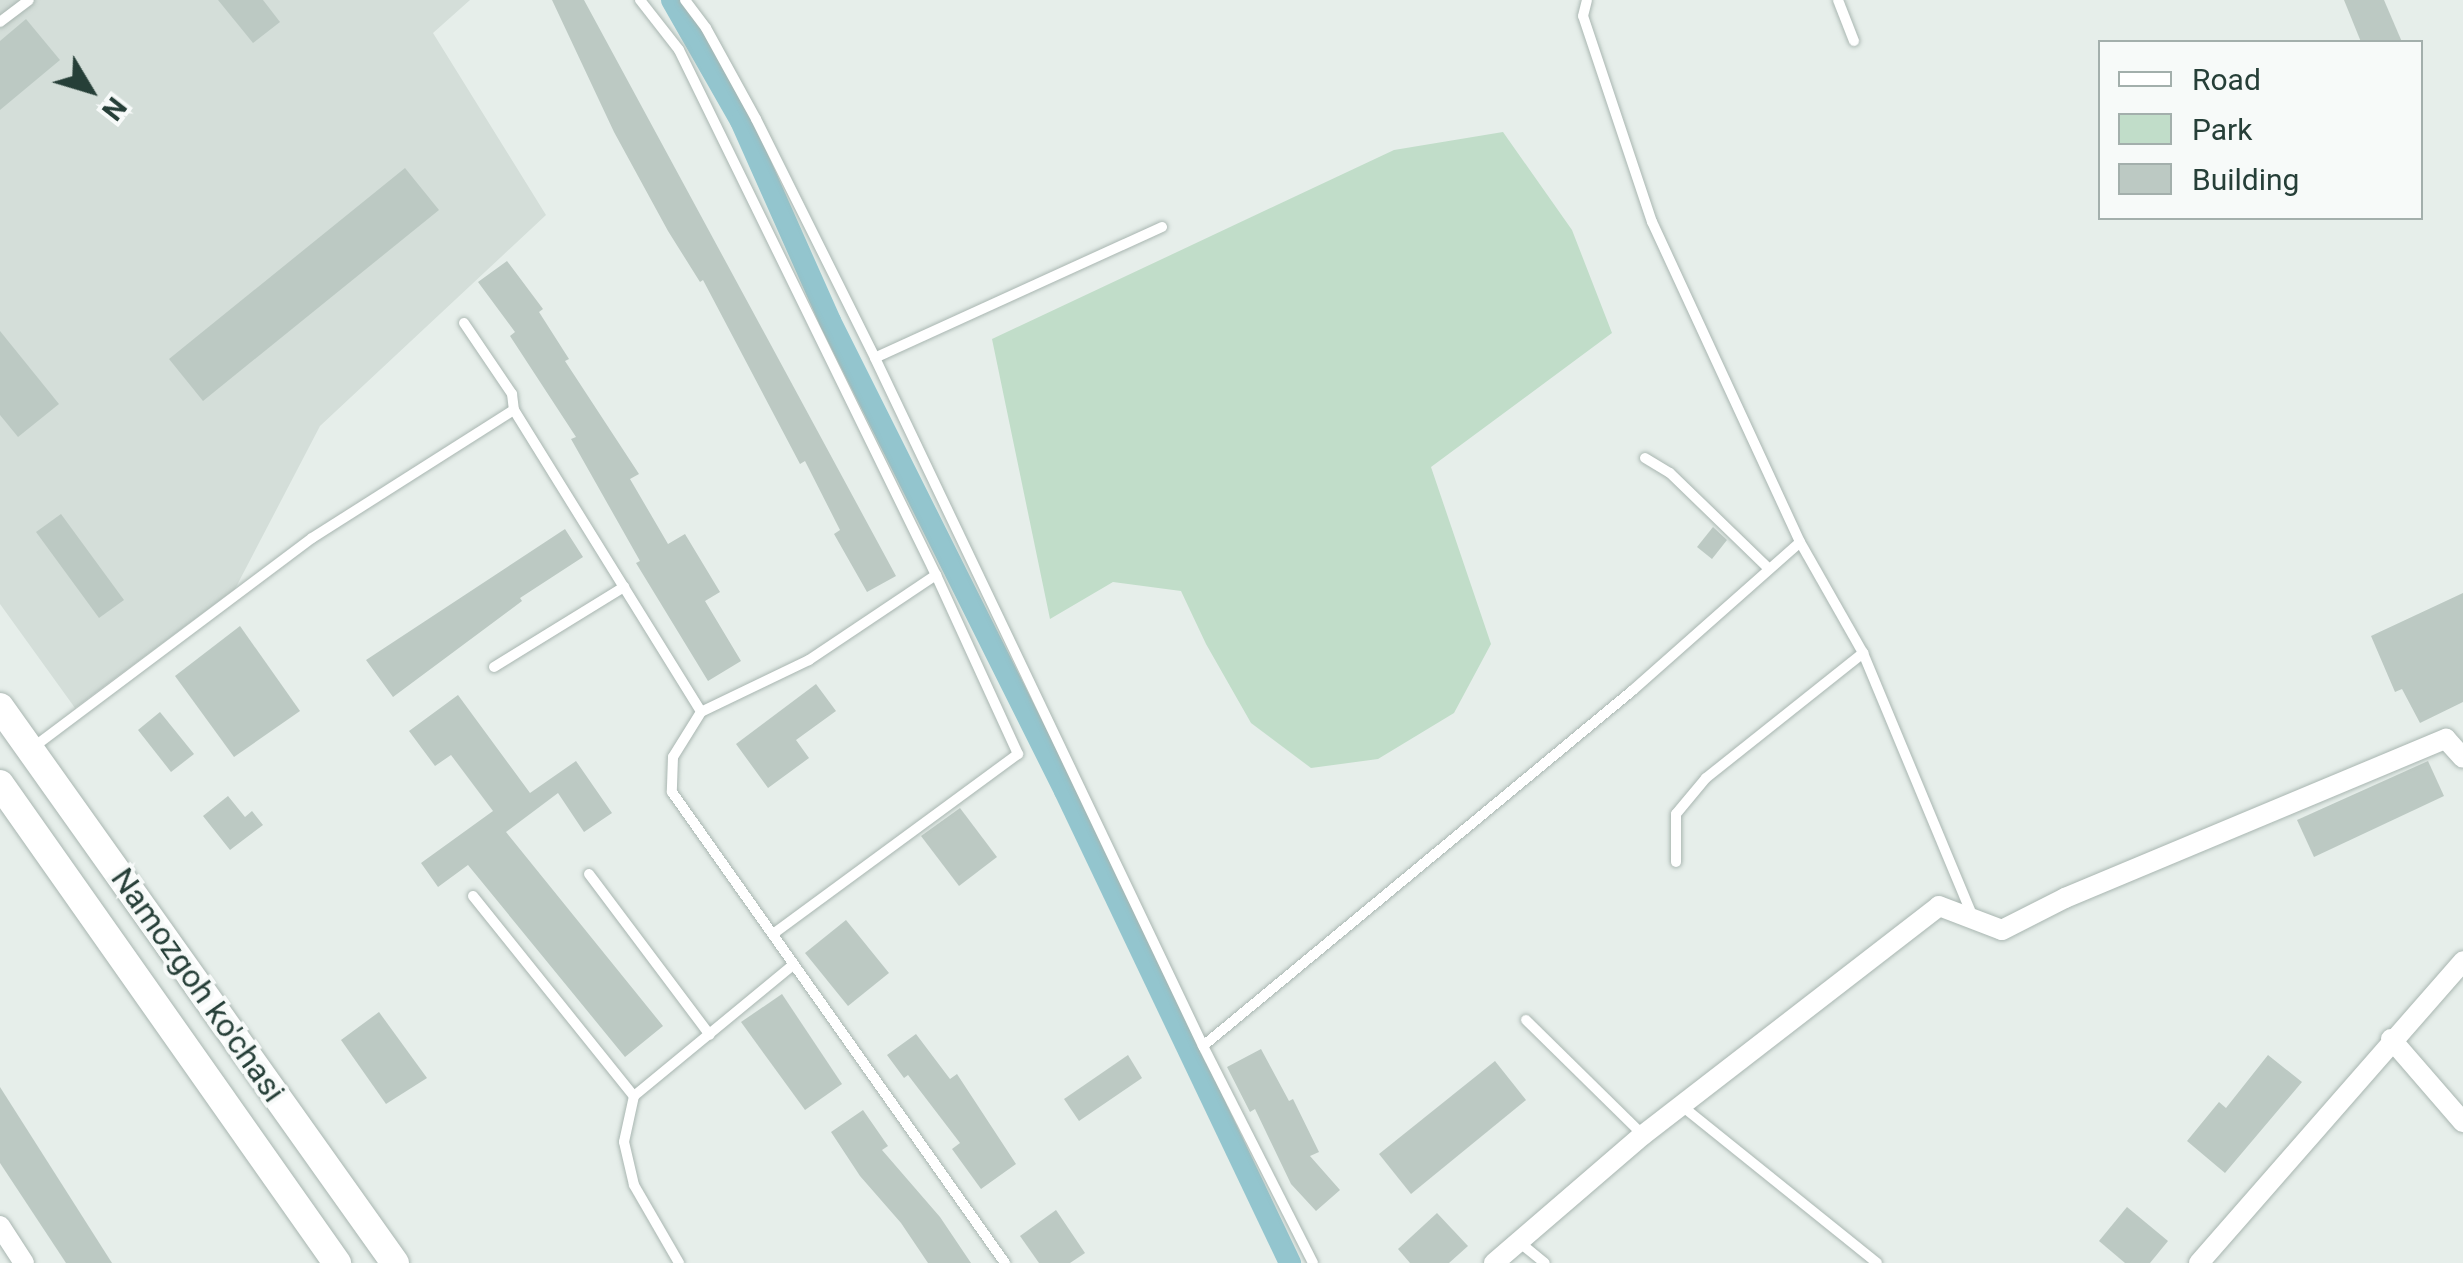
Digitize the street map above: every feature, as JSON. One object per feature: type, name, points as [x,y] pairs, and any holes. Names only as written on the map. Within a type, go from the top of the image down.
[{"type":"main road","name":"Namozgoh ko'chasi","points":[[0,707],[395,1263]]},
{"type":"main road","name":"Namozgoh ko'chasi","points":[[0,784],[337,1263]]},
{"type":"street","points":[[1494,1263],[1642,1135],[1939,906],[2002,930],[2065,898],[2446,739],[2463,758]]},
{"type":"street","points":[[2198,1263],[2463,961]]},
{"type":"street","points":[[2391,1040],[2463,1122]]},
{"type":"street","points":[[0,1226],[24,1263]]},
{"type":"lane","points":[[0,22],[29,0]]},
{"type":"lane","points":[[640,0],[679,50],[936,575],[1018,754],[773,934]]},
{"type":"lane","points":[[684,0],[706,28],[756,119],[875,358],[1203,1046],[1312,1263]]},
{"type":"lane","points":[[1588,0],[1583,16],[1652,222],[1800,542],[1864,653],[1974,920]]},
{"type":"lane","points":[[1838,0],[1854,41]]},
{"type":"lane","points":[[875,358],[1162,226]]},
{"type":"lane","points":[[464,323],[512,394],[514,410],[701,712]]},
{"type":"lane","points":[[30,750],[312,538],[514,410]]},
{"type":"lane","points":[[1645,458],[1670,473],[1768,567]]},
{"type":"lane","points":[[1203,1046],[1634,690],[1800,542]]},
{"type":"lane","points":[[936,575],[809,660],[701,712],[673,757],[672,792],[1005,1263]]},
{"type":"lane","points":[[494,667],[624,587]]},
{"type":"lane","points":[[1676,862],[1676,814],[1706,778],[1864,653]]},
{"type":"lane","points":[[588,874],[710,1036]]},
{"type":"lane","points":[[473,896],[634,1096]]},
{"type":"lane","points":[[679,1263],[634,1184],[624,1142],[634,1096],[794,964]]},
{"type":"lane","points":[[1526,1020],[1642,1135]]},
{"type":"lane","points":[[1681,1106],[1877,1263]]},
{"type":"lane","points":[[1519,1242],[1545,1263]]},
{"type":"shaded area","points":[[0,0],[470,0],[433,33],[546,215],[320,426],[235,589],[75,708],[0,604]]},
{"type":"green space","points":[[1503,132],[1572,230],[1612,333],[1431,467],[1491,644],[1454,713],[1378,759],[1311,768],[1251,723],[1181,591],[1113,582],[1050,619],[992,339],[1394,150]]},
{"type":"building","points":[[218,0],[263,0],[280,22],[253,43]]},
{"type":"building","points":[[552,0],[584,0],[896,576],[867,592],[834,534],[840,530],[805,461],[800,464],[703,280],[700,282],[668,231],[614,132]]},
{"type":"building","points":[[2344,0],[2384,0],[2401,40],[2360,40]]},
{"type":"building","points":[[26,19],[60,60],[0,110],[0,41]]},
{"type":"building","points":[[405,168],[439,210],[203,401],[169,359]]},
{"type":"building","points":[[507,261],[543,309],[539,312],[569,359],[565,361],[639,474],[630,479],[668,544],[685,534],[720,592],[705,601],[741,661],[708,681],[636,563],[640,561],[571,439],[576,437],[510,336],[515,332],[478,282]]},
{"type":"building","points":[[0,331],[59,404],[18,437],[0,415]]},
{"type":"building","points":[[61,514],[124,600],[99,618],[36,532]]},
{"type":"building","points":[[1713,527],[1727,540],[1712,559],[1697,547]]},
{"type":"building","points":[[565,529],[583,557],[520,598],[522,601],[393,697],[366,660]]},
{"type":"building","points":[[2463,593],[2463,702],[2420,723],[2402,689],[2395,692],[2371,636]]},
{"type":"building","points":[[240,626],[300,711],[234,757],[175,676]]},
{"type":"building","points":[[816,684],[836,711],[796,740],[809,758],[768,788],[736,744]]},
{"type":"building","points":[[458,695],[530,793],[576,761],[612,813],[584,832],[558,793],[506,832],[663,1026],[625,1057],[468,865],[438,887],[421,863],[493,811],[451,755],[435,766],[409,731]]},
{"type":"building","points":[[160,712],[194,754],[171,772],[138,730]]},
{"type":"building","points":[[2428,761],[2444,796],[2314,857],[2297,820]]},
{"type":"building","points":[[228,796],[245,817],[252,811],[263,825],[230,850],[203,816]]},
{"type":"building","points":[[960,808],[997,857],[959,886],[921,836]]},
{"type":"building","points":[[846,920],[889,973],[848,1006],[805,953]]},
{"type":"building","points":[[782,994],[842,1084],[805,1110],[741,1022]]},
{"type":"building","points":[[379,1012],[427,1078],[386,1104],[341,1040]]},
{"type":"building","points":[[916,1034],[950,1079],[957,1074],[1016,1164],[981,1189],[952,1149],[960,1143],[908,1075],[904,1078],[887,1055]]},
{"type":"building","points":[[1261,1049],[1289,1101],[1293,1099],[1319,1152],[1310,1156],[1340,1190],[1316,1211],[1291,1184],[1255,1109],[1250,1112],[1227,1067]]},
{"type":"building","points":[[1128,1055],[1142,1078],[1079,1121],[1064,1099]]},
{"type":"building","points":[[2268,1055],[2302,1082],[2225,1173],[2187,1141],[2219,1102],[2226,1108]]},
{"type":"building","points":[[1495,1061],[1526,1100],[1411,1194],[1379,1154]]},
{"type":"building","points":[[0,1087],[112,1263],[66,1263],[0,1163]]},
{"type":"building","points":[[863,1110],[888,1146],[882,1150],[940,1217],[971,1263],[928,1263],[901,1223],[860,1176],[831,1132]]},
{"type":"building","points":[[2127,1207],[2168,1241],[2150,1263],[2125,1263],[2099,1241]]},
{"type":"building","points":[[1056,1210],[1085,1253],[1070,1263],[1039,1263],[1020,1236]]},
{"type":"building","points":[[1437,1213],[1468,1246],[1449,1263],[1410,1263],[1398,1249]]},
{"type":"waterway","points":[[672,0],[741,121],[830,321],[1065,791],[1290,1263]]}]
